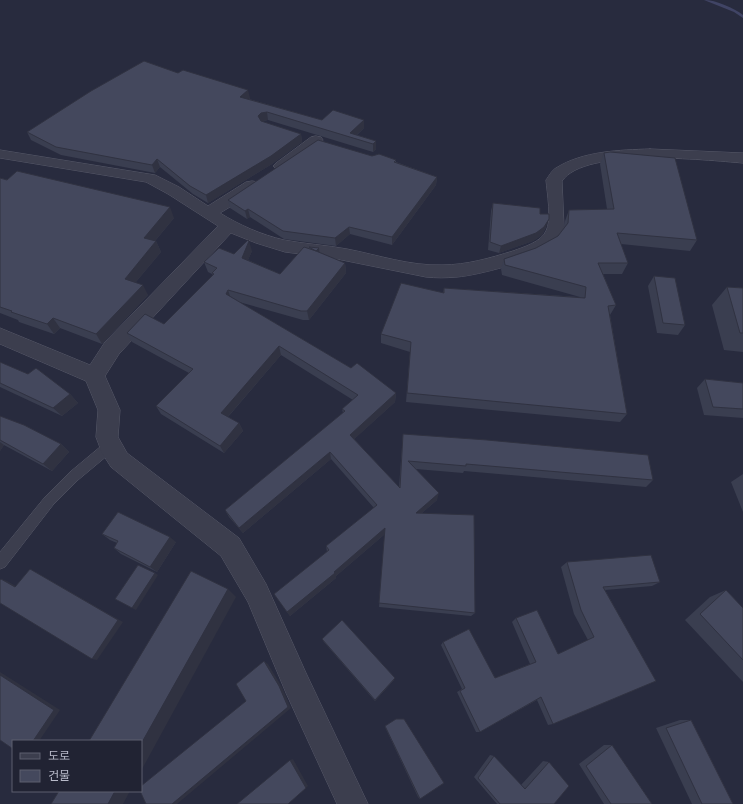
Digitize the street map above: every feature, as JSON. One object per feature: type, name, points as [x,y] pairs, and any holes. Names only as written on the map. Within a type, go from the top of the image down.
[{"type":"street","points":[[208,213],[269,174],[316,140]]},
{"type":"street","points":[[0,154],[150,178],[182,194],[208,213],[229,225],[271,242],[293,247],[333,252],[404,267],[436,271],[457,271],[492,264],[534,250],[546,242],[556,230],[554,180],[561,171],[578,164],[594,159],[626,155],[666,154],[743,158]]},
{"type":"street","points":[[94,375],[112,348],[229,225]]},
{"type":"street","points":[[0,336],[94,375],[109,410],[106,437],[119,460],[230,548],[257,593],[296,683],[353,804]]},
{"type":"lane","points":[[0,562],[49,502],[74,476],[110,446]]},
{"type":"building","points":[[144,61],[178,73],[183,70],[248,90],[240,97],[322,120],[333,110],[364,120],[350,133],[376,141],[373,144],[267,112],[261,113],[258,116],[261,121],[301,134],[271,156],[206,195],[190,186],[157,159],[152,165],[56,147],[27,132],[91,91]]},
{"type":"building","points":[[318,140],[372,156],[379,154],[396,160],[394,162],[437,177],[392,237],[349,227],[335,238],[283,231],[248,209],[245,211],[228,200]]},
{"type":"building","points":[[610,152],[675,158],[697,240],[617,233],[628,263],[598,263],[616,305],[608,306],[627,414],[407,393],[411,342],[381,334],[401,283],[444,293],[444,288],[585,298],[586,287],[505,265],[504,259],[536,248],[558,236],[568,223],[569,210],[614,209],[604,153]]},
{"type":"building","points":[[17,171],[170,207],[144,238],[156,241],[125,279],[143,285],[96,334],[53,318],[47,324],[0,307],[0,178],[7,180]]},
{"type":"building","points":[[493,203],[540,208],[540,214],[549,214],[549,219],[544,227],[536,233],[501,246],[490,242]]},
{"type":"building","points":[[248,240],[249,241],[242,258],[280,274],[304,247],[345,263],[307,311],[301,311],[228,290],[226,294],[351,368],[357,363],[396,393],[350,435],[400,488],[403,434],[648,455],[653,480],[466,464],[466,466],[408,461],[439,493],[416,513],[474,515],[475,613],[379,603],[385,528],[334,572],[335,573],[287,612],[274,594],[329,550],[326,546],[377,505],[330,452],[239,528],[225,510],[345,411],[342,409],[358,395],[279,346],[221,413],[239,423],[220,446],[156,406],[193,369],[127,333],[145,314],[164,324],[214,274],[212,273],[217,268],[204,262],[219,248],[234,254]]},
{"type":"building","points":[[309,247],[319,248],[316,251]]},
{"type":"building","points":[[654,276],[675,278],[685,325],[663,323]]},
{"type":"building","points":[[727,287],[743,288],[743,333],[740,333]]},
{"type":"building","points":[[0,362],[28,374],[36,368],[70,394],[53,408],[0,383]]},
{"type":"building","points":[[705,379],[743,383],[743,409],[713,407]]},
{"type":"building","points":[[0,416],[24,425],[61,444],[43,464],[0,440]]},
{"type":"building","points":[[118,512],[170,537],[150,567],[114,548],[118,541],[102,534]]},
{"type":"building","points":[[651,555],[660,582],[603,587],[656,681],[553,724],[541,697],[480,732],[460,691],[465,688],[443,642],[469,629],[495,678],[536,662],[516,618],[537,610],[558,654],[594,637],[581,610],[567,562]]},
{"type":"building","points":[[138,565],[155,573],[132,608],[115,599]]},
{"type":"building","points":[[30,569],[118,620],[92,659],[0,603],[0,580],[1,579],[15,587]]},
{"type":"building","points":[[191,571],[228,589],[142,742],[142,740],[90,740]]},
{"type":"building","points":[[726,590],[743,608],[743,660],[700,614]]},
{"type":"building","points":[[342,620],[395,678],[375,700],[322,639]]},
{"type":"building","points":[[264,661],[279,686],[288,707],[172,804],[146,804],[140,792],[142,792],[142,785],[246,701],[236,684]]},
{"type":"building","points":[[0,675],[54,710],[34,740],[12,740],[12,748],[0,740]]},
{"type":"building","points":[[396,719],[404,719],[444,783],[420,799],[385,726]]},
{"type":"building","points":[[691,720],[733,804],[702,804],[666,728]]},
{"type":"building","points":[[612,745],[652,804],[611,804],[586,766]]},
{"type":"building","points":[[494,756],[525,789],[549,762],[569,786],[554,804],[500,804],[478,778]]},
{"type":"building","points":[[290,760],[306,788],[288,804],[237,804]]},
{"type":"building","points":[[58,792],[114,792],[108,804],[51,804]]},
{"type":"waterway","points":[[706,0],[735,11],[743,17]]}]
